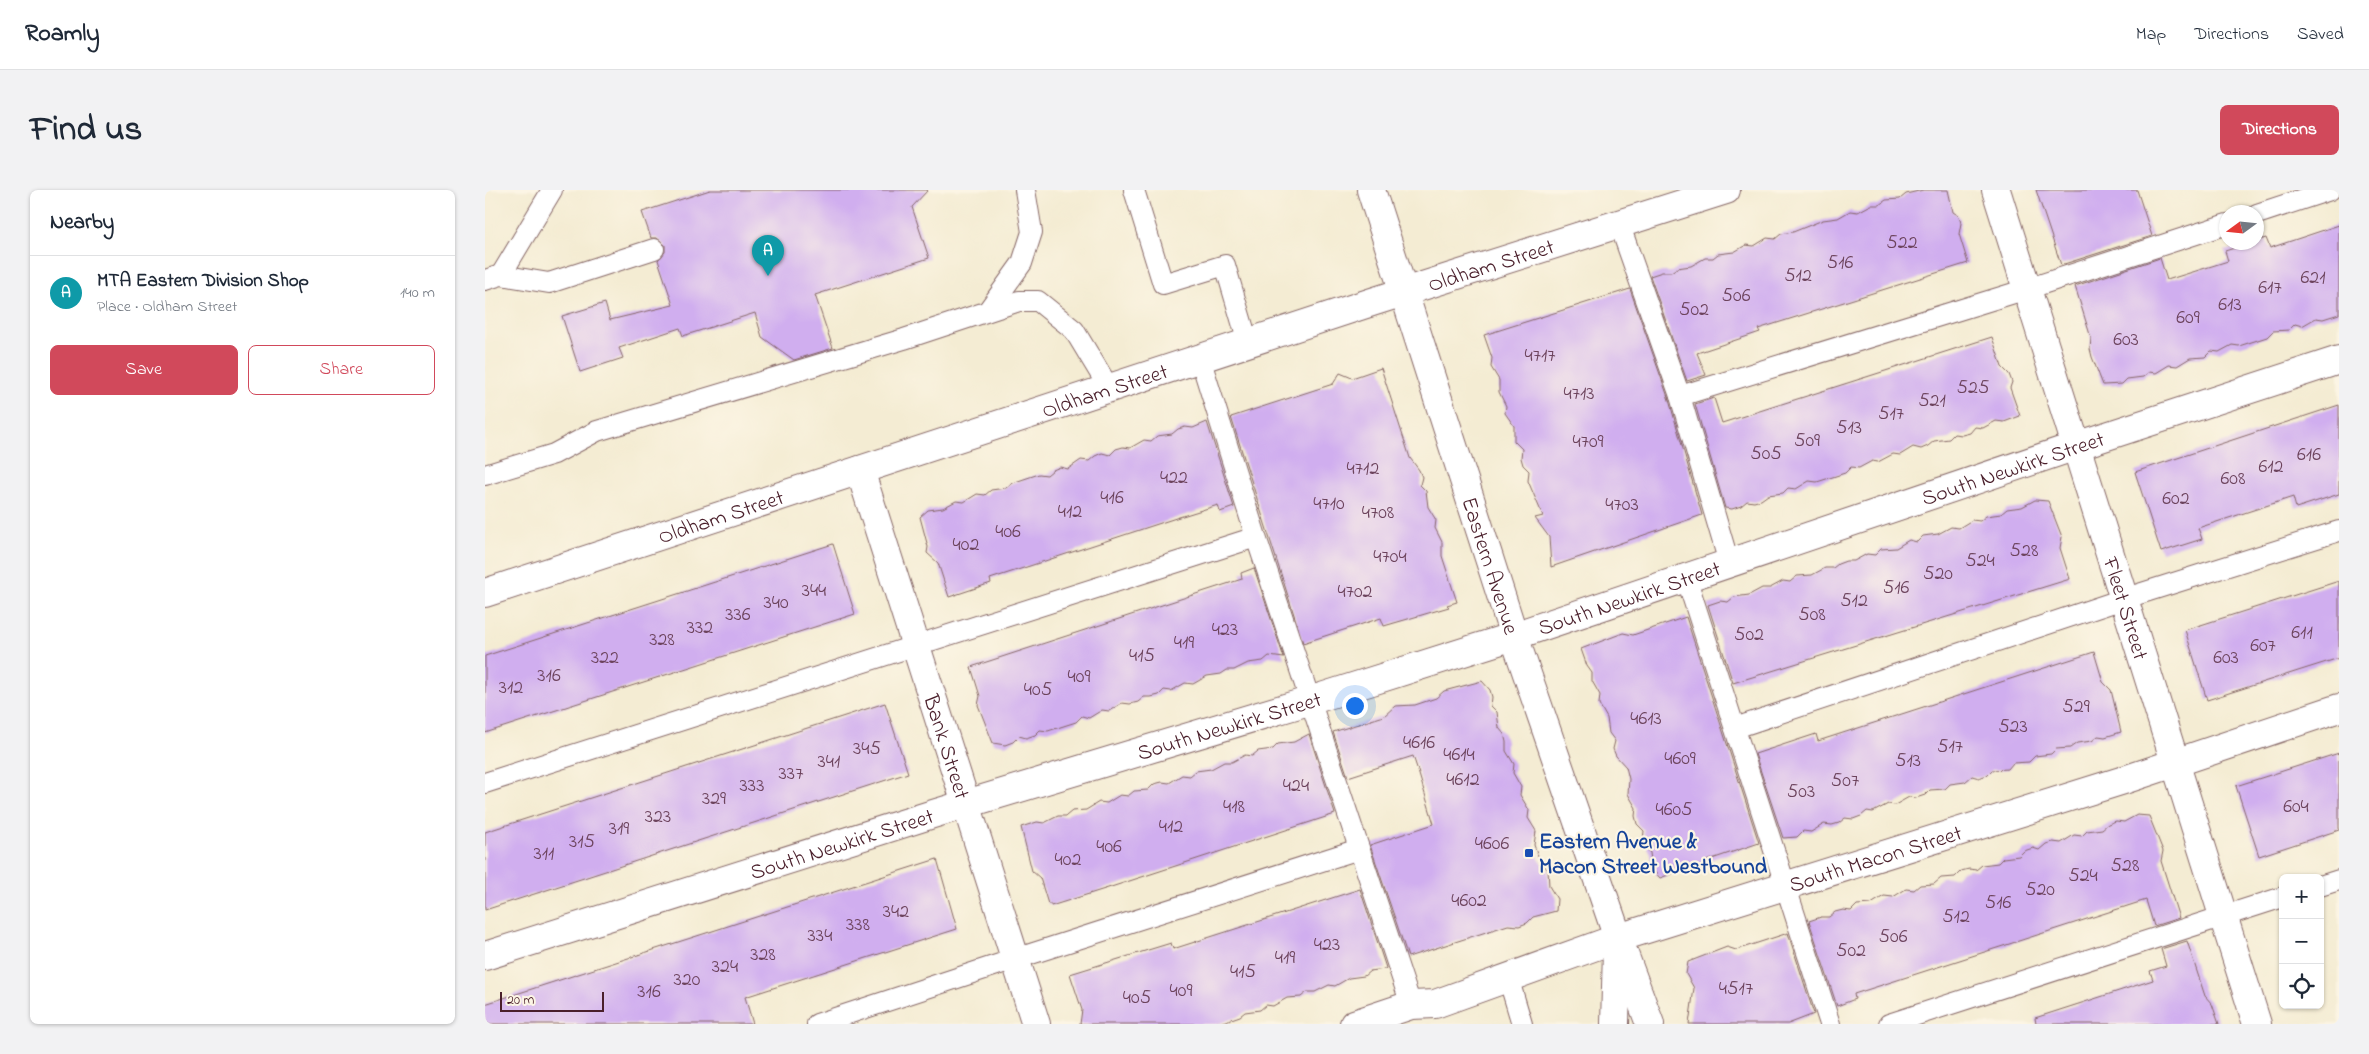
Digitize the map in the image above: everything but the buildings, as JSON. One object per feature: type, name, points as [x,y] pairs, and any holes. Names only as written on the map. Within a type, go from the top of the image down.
[{"type":"street","name":"Eastern Avenue","points":[[1371,190],[1405,291],[1514,636],[1618,938],[1650,1024]]},
{"type":"street","name":"Oldham Street","points":[[485,593],[1405,291],[1619,223],[1693,195],[1726,190]]},
{"type":"street","name":"Fleet Street","points":[[1996,190],[2257,1024]]},
{"type":"street","name":"South Newkirk Street","points":[[485,956],[966,804],[1312,700],[1514,636],[2076,446],[2339,360]]},
{"type":"street","name":"Bank Street","points":[[860,470],[1036,1024]]},
{"type":"street","name":"South Macon Street","points":[[1354,1024],[1429,1011],[1508,978],[1618,938],[2175,763],[2339,708]]},
{"type":"street","name":"Eastern Avenue","points":[[1615,1024],[1618,938]]},
{"type":"lane","points":[[552,190],[493,277],[549,283],[655,249]]},
{"type":"lane","points":[[989,309],[1022,263],[1032,232],[1025,190]]},
{"type":"lane","points":[[1134,190],[1163,284],[1225,265],[1248,343]]},
{"type":"lane","points":[[2264,212],[2331,190]]},
{"type":"lane","points":[[1619,223],[1680,396],[1729,563]]},
{"type":"lane","points":[[1680,396],[2027,289],[2219,227]]},
{"type":"lane","points":[[485,475],[554,454],[597,431],[904,339],[1019,300],[1039,301],[1074,330],[1109,388]]},
{"type":"lane","points":[[1200,358],[1256,536],[1312,700],[1359,849],[1429,1011]]},
{"type":"lane","points":[[1735,728],[2123,599],[2339,530]]},
{"type":"lane","points":[[485,783],[1256,536]]},
{"type":"lane","points":[[1686,578],[1830,1024]]},
{"type":"lane","points":[[817,1024],[1015,958],[1359,849]]},
{"type":"lane","points":[[2324,885],[2339,880]]},
{"type":"lane","points":[[1889,1024],[2279,899]]},
{"type":"lane","points":[[1508,978],[1522,1024]]},
{"type":"place","name":"MTA Eastern Division Shop","points":[[768,276]]},
{"type":"place","name":"Eastern Avenue & Macon Street Westbound","points":[[1529,853]]}]
